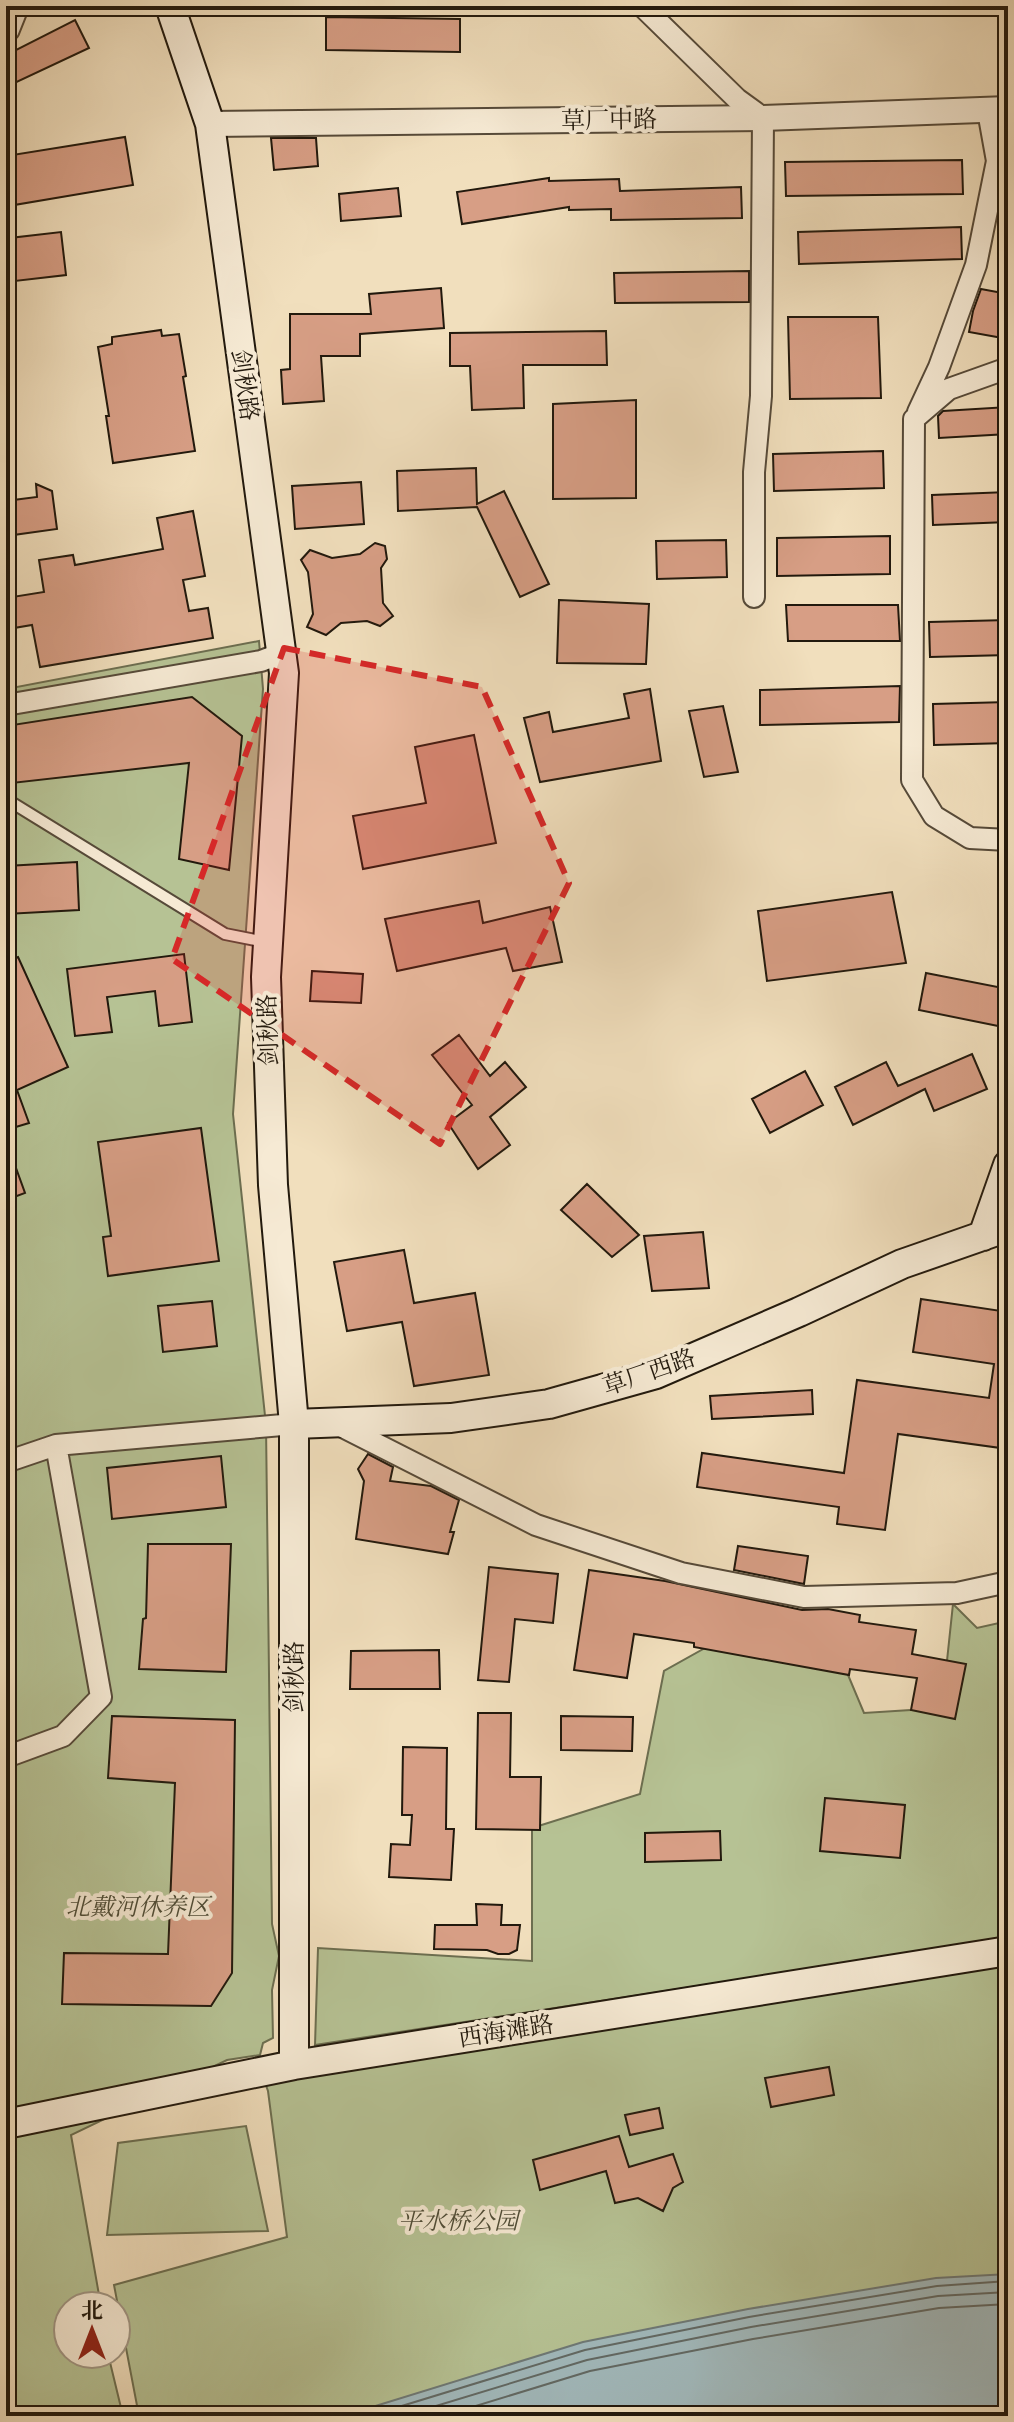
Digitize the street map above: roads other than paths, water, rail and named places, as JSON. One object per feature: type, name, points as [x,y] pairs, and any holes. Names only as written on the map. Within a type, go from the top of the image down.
[{"type":"main road","name":"剑秋路","points":[[170,6],[210,124],[284,673],[266,977],[273,1185],[294,1424],[294,2065]]},
{"type":"main road","name":"草厂西路","points":[[294,1424],[451,1418],[549,1404],[656,1374],[902,1264],[996,1232],[1008,1165]]},
{"type":"main road","name":"西海滩路","points":[[6,2124],[294,2065],[1008,1951]]},
{"type":"street","points":[[642,6],[737,99],[763,118],[761,396],[754,472],[754,597]]},
{"type":"street","name":"草厂中路","points":[[210,124],[763,118],[998,110]]},
{"type":"street","points":[[998,110],[997,161],[976,265],[939,367],[914,419],[912,780],[934,816],[970,838],[1008,840]]},
{"type":"street","points":[[914,419],[949,389],[1008,368]]},
{"type":"street","points":[[6,705],[261,661],[282,653]]},
{"type":"street","points":[[335,1423],[536,1525],[681,1573],[804,1597],[957,1593],[1008,1582]]},
{"type":"street","points":[[6,1462],[56,1445],[294,1424]]},
{"type":"street","points":[[6,1757],[63,1736],[101,1697],[56,1445]]},
{"type":"lane","points":[[6,37],[13,33],[21,13],[19,6]]},
{"type":"lane","points":[[6,799],[225,934],[268,943]]},
{"type":"water","points":[[1008,2274],[1008,2416],[343,2416],[583,2342],[748,2309],[936,2278]]},
{"type":"park label","name":"北戴河休养区","points":[[138,1907]]},
{"type":"park label","name":"平水桥公园","points":[[458,2221]]}]
